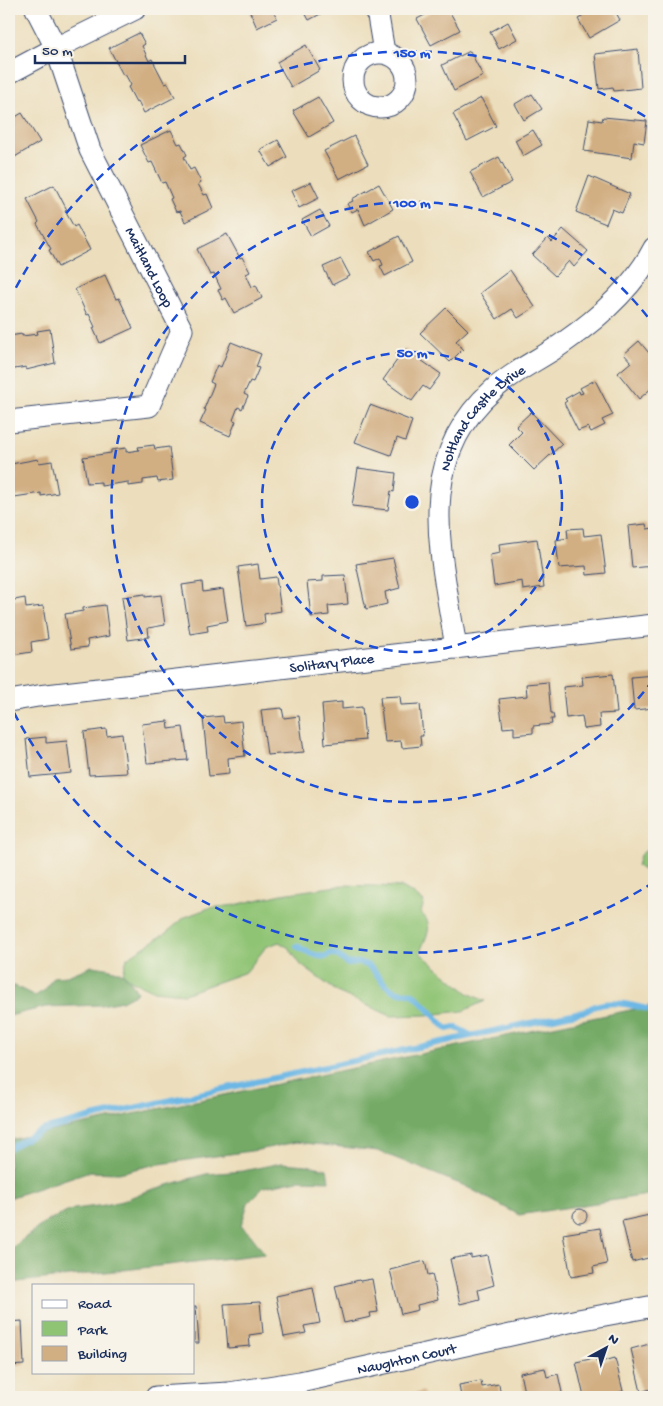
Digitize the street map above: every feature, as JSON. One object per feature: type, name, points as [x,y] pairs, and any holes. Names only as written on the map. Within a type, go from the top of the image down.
[{"type":"street","points":[[36,9],[56,48]]},
{"type":"street","points":[[9,73],[135,9]]},
{"type":"street","points":[[374,9],[378,16],[384,52]]},
{"type":"street","name":"Maitland Loop","points":[[9,421],[148,406],[182,330],[90,150],[56,48]]},
{"type":"street","name":"Noltland Castle Drive","points":[[456,648],[440,551],[438,525],[439,492],[446,460],[455,439],[470,415],[493,389],[516,372],[552,352],[613,303],[636,276],[654,248]]},
{"type":"street","name":"Solitary Place","points":[[9,701],[38,696],[654,625]]},
{"type":"street","name":"Naughton Court","points":[[156,1397],[229,1393],[300,1382],[569,1322],[654,1306]]},
{"type":"green space","points":[[654,844],[654,875],[637,866],[640,855]]},
{"type":"green space","points":[[345,885],[402,887],[424,902],[421,913],[429,927],[420,953],[468,993],[485,1001],[463,1011],[391,1016],[339,993],[301,965],[289,948],[279,942],[266,947],[246,972],[184,994],[154,991],[132,981],[123,974],[127,958],[166,933],[185,917],[209,908],[235,905],[282,894]]},
{"type":"green space","points":[[92,966],[107,968],[124,975],[129,979],[137,993],[122,1001],[101,1005],[46,1007],[9,1016],[9,986],[15,986],[35,996],[45,990],[53,977],[67,976]]},
{"type":"green space","points":[[654,1005],[654,1194],[519,1215],[465,1186],[378,1151],[296,1142],[258,1150],[153,1165],[119,1173],[87,1172],[9,1198],[9,1140]]},
{"type":"green space","points":[[281,1163],[327,1169],[329,1181],[298,1180],[264,1187],[248,1203],[241,1226],[250,1234],[265,1254],[9,1283],[9,1250],[47,1221],[74,1209],[122,1201],[144,1192],[206,1174],[243,1171]]},
{"type":"building","points":[[255,9],[272,9],[277,18],[257,28],[250,12]]},
{"type":"building","points":[[303,9],[330,9],[309,20]]},
{"type":"building","points":[[436,9],[448,9],[460,30],[431,45],[417,19]]},
{"type":"building","points":[[577,9],[614,9],[620,20],[589,38],[578,19],[582,17]]},
{"type":"building","points":[[508,22],[517,39],[499,49],[490,32]]},
{"type":"building","points":[[139,33],[145,44],[142,46],[149,61],[152,59],[165,84],[168,83],[175,97],[144,113],[128,87],[131,85],[125,74],[123,75],[109,48]]},
{"type":"building","points":[[306,45],[320,70],[291,87],[277,62]]},
{"type":"building","points":[[638,49],[641,88],[614,91],[613,87],[599,89],[595,54]]},
{"type":"building","points":[[470,51],[483,76],[454,91],[442,65]]},
{"type":"building","points":[[532,94],[542,109],[524,120],[515,104]]},
{"type":"building","points":[[318,97],[333,123],[309,137],[293,111]]},
{"type":"building","points":[[481,98],[496,126],[467,141],[453,114]]},
{"type":"building","points":[[22,113],[40,142],[13,158],[9,157],[9,121]]},
{"type":"building","points":[[603,117],[647,121],[644,143],[634,141],[632,158],[584,151],[589,119],[602,121]]},
{"type":"building","points":[[171,130],[178,144],[181,143],[187,155],[184,157],[190,170],[194,168],[201,182],[198,184],[204,195],[207,194],[213,208],[185,222],[180,211],[176,212],[165,182],[162,183],[152,162],[149,163],[140,145]]},
{"type":"building","points":[[533,130],[542,145],[523,156],[515,140]]},
{"type":"building","points":[[354,136],[368,164],[339,179],[324,151]]},
{"type":"building","points":[[278,140],[287,157],[270,167],[260,150]]},
{"type":"building","points":[[499,157],[512,182],[483,197],[470,172]]},
{"type":"building","points":[[589,176],[630,194],[622,213],[612,209],[606,224],[576,212]]},
{"type":"building","points":[[311,182],[319,198],[299,208],[291,191]]},
{"type":"building","points":[[379,184],[393,209],[365,225],[358,209],[352,212],[347,204],[353,201],[352,199]]},
{"type":"building","points":[[54,185],[67,210],[65,211],[74,227],[77,225],[90,250],[58,267],[27,199]]},
{"type":"building","points":[[320,210],[329,226],[311,236],[302,220]]},
{"type":"building","points":[[563,229],[588,251],[574,267],[569,261],[555,276],[532,255],[548,238],[552,242]]},
{"type":"building","points":[[227,234],[250,272],[246,274],[252,287],[256,285],[262,298],[234,313],[226,298],[223,300],[218,290],[221,289],[214,274],[210,275],[197,249]]},
{"type":"building","points":[[399,236],[412,262],[385,276],[380,266],[383,265],[380,258],[374,261],[369,252]]},
{"type":"building","points":[[341,259],[350,276],[332,285],[323,267]]},
{"type":"building","points":[[510,270],[535,307],[518,318],[512,309],[497,319],[480,293]]},
{"type":"building","points":[[105,275],[116,299],[119,298],[133,328],[100,343],[89,314],[87,315],[75,289]]},
{"type":"building","points":[[446,308],[468,330],[456,341],[463,349],[450,362],[420,333]]},
{"type":"building","points":[[50,329],[55,363],[26,370],[26,367],[9,370],[9,336],[38,334],[37,331]]},
{"type":"building","points":[[639,341],[654,359],[654,386],[639,399],[618,373],[631,362],[624,354]]},
{"type":"building","points":[[231,342],[261,354],[256,367],[259,368],[253,382],[250,381],[244,394],[248,396],[242,409],[238,407],[233,420],[236,421],[230,436],[200,423],[214,384],[210,382],[217,365],[221,367]]},
{"type":"building","points":[[405,349],[441,374],[429,390],[423,386],[412,401],[383,380]]},
{"type":"building","points":[[595,380],[613,415],[602,420],[605,425],[591,432],[588,427],[578,431],[564,403],[567,401],[565,399],[579,391],[580,394],[583,393],[580,388]]},
{"type":"building","points":[[370,405],[412,421],[405,441],[397,438],[391,455],[355,442]]},
{"type":"building","points":[[531,412],[562,444],[534,470],[509,445],[522,432],[516,426]]},
{"type":"building","points":[[154,445],[155,449],[169,447],[173,480],[158,482],[157,478],[143,480],[143,484],[128,486],[128,482],[101,486],[101,482],[87,483],[83,457],[111,453],[111,450],[126,448],[126,452],[139,450],[138,447]]},
{"type":"building","points":[[9,458],[11,464],[38,459],[39,463],[52,461],[58,493],[41,496],[41,493],[14,497],[13,493],[9,494]]},
{"type":"building","points":[[358,468],[396,473],[394,492],[391,491],[388,510],[352,506]]},
{"type":"building","points":[[646,524],[647,529],[654,528],[654,572],[652,572],[652,566],[632,568],[628,526]]},
{"type":"building","points":[[583,528],[584,536],[601,534],[606,573],[587,575],[586,566],[559,568],[556,540],[568,538],[567,529]]},
{"type":"building","points":[[537,539],[544,587],[523,590],[522,581],[494,586],[490,555],[500,553],[499,544]]},
{"type":"building","points":[[393,558],[400,588],[385,592],[387,604],[366,609],[356,564]]},
{"type":"building","points":[[258,564],[260,579],[276,577],[281,611],[264,614],[265,623],[246,626],[238,567]]},
{"type":"building","points":[[345,575],[348,604],[328,606],[329,615],[311,617],[307,582],[323,581],[323,576]]},
{"type":"building","points":[[202,582],[203,592],[223,589],[228,621],[207,625],[208,631],[190,634],[182,585]]},
{"type":"building","points":[[145,594],[145,597],[161,595],[165,625],[148,628],[149,637],[128,640],[122,597]]},
{"type":"building","points":[[25,598],[26,608],[43,606],[48,639],[31,642],[32,652],[12,655],[9,633],[9,601]]},
{"type":"building","points":[[105,605],[109,636],[87,640],[88,647],[71,649],[65,614],[83,611],[83,608]]},
{"type":"building","points":[[613,674],[617,713],[599,714],[600,727],[584,729],[582,716],[566,718],[563,687],[583,685],[582,677]]},
{"type":"building","points":[[654,675],[654,708],[634,710],[631,677]]},
{"type":"building","points":[[548,682],[551,713],[553,713],[554,719],[551,719],[552,724],[533,726],[533,733],[514,735],[514,727],[503,728],[499,699],[527,696],[526,684]]},
{"type":"building","points":[[400,696],[401,705],[420,704],[423,736],[420,736],[421,746],[402,748],[401,741],[385,742],[380,697]]},
{"type":"building","points":[[342,702],[342,709],[362,707],[365,740],[325,744],[322,704]]},
{"type":"building","points":[[282,708],[284,718],[299,716],[304,752],[267,755],[261,710]]},
{"type":"building","points":[[223,716],[224,723],[241,721],[245,756],[228,758],[229,774],[209,776],[203,718]]},
{"type":"building","points":[[168,721],[169,729],[183,727],[188,760],[147,763],[142,724]]},
{"type":"building","points":[[106,729],[107,736],[122,734],[127,773],[89,775],[84,732]]},
{"type":"building","points":[[46,737],[46,743],[67,741],[71,773],[30,777],[26,739]]},
{"type":"building","points":[[580,1209],[585,1211],[587,1216],[585,1221],[580,1223],[575,1221],[573,1216],[575,1211]]},
{"type":"building","points":[[654,1214],[654,1253],[651,1254],[652,1257],[632,1262],[622,1221]]},
{"type":"building","points":[[600,1228],[607,1264],[593,1267],[594,1273],[571,1277],[563,1234]]},
{"type":"building","points":[[471,1255],[471,1258],[487,1255],[494,1285],[478,1290],[480,1299],[460,1304],[450,1259]]},
{"type":"building","points":[[425,1261],[428,1275],[432,1274],[438,1300],[417,1305],[418,1310],[401,1314],[390,1270]]},
{"type":"building","points":[[372,1279],[378,1312],[370,1313],[371,1317],[344,1323],[335,1286]]},
{"type":"building","points":[[313,1288],[320,1323],[304,1326],[306,1333],[284,1337],[276,1296]]},
{"type":"building","points":[[260,1302],[263,1333],[249,1335],[250,1346],[228,1348],[224,1304]]},
{"type":"building","points":[[195,1306],[196,1306],[199,1343],[195,1343]]},
{"type":"building","points":[[22,1321],[24,1365],[9,1366],[9,1322]]},
{"type":"building","points":[[653,1343],[654,1388],[641,1392],[631,1349]]},
{"type":"building","points":[[595,1358],[597,1363],[615,1358],[623,1391],[604,1397],[600,1397],[600,1395],[584,1397],[576,1362]]},
{"type":"building","points":[[545,1368],[547,1377],[558,1374],[563,1397],[525,1397],[520,1373]]},
{"type":"building","points":[[481,1381],[482,1387],[499,1384],[501,1397],[461,1397],[459,1385]]},
{"type":"building","points":[[423,1391],[425,1397],[402,1397]]},
{"type":"waterway","points":[[297,946],[317,956],[325,957],[330,953],[337,955],[348,964],[365,964],[388,987],[397,992],[414,995],[447,1029],[455,1027],[470,1035]]},
{"type":"waterway","points":[[9,1148],[43,1130],[97,1116],[586,1011],[602,1004],[637,1006],[654,1011]]}]
